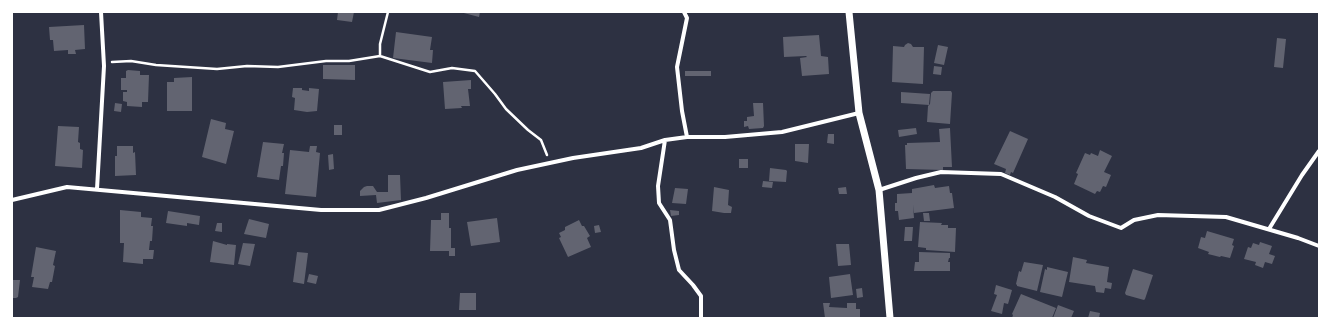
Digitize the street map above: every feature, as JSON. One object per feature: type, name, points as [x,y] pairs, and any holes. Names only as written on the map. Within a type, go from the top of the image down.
[{"type":"street","points":[[97,189],[104,62],[101,12]]},
{"type":"street","points":[[684,12],[687,18],[677,67],[682,111],[687,137]]},
{"type":"street","points":[[849,12],[858,113],[879,190],[890,318]]},
{"type":"street","points":[[12,200],[68,187],[321,210],[379,210],[426,198],[517,170],[573,158],[641,148],[665,140],[687,137],[725,137],[782,132],[858,113]]},
{"type":"street","points":[[665,140],[658,186],[659,203],[670,220],[674,250],[679,270],[701,296],[701,318]]},
{"type":"street","points":[[1269,229],[1302,175],[1319,151]]},
{"type":"street","points":[[879,190],[916,178],[941,172],[1001,174],[1055,197],[1089,216],[1121,228],[1134,220],[1158,215],[1226,217],[1269,229],[1319,246]]},
{"type":"path","points":[[380,56],[380,44],[388,12]]},
{"type":"path","points":[[104,62],[131,61],[156,65],[217,69],[247,66],[278,67],[326,61],[349,61],[380,56],[430,72],[452,68],[475,71],[506,109],[541,140],[549,164]]},
{"type":"building","points":[[338,12],[354,12],[352,22],[337,20]]},
{"type":"building","points":[[460,12],[480,12],[479,17]]},
{"type":"building","points":[[84,25],[85,49],[75,50],[76,54],[68,54],[68,50],[54,51],[53,40],[50,40],[49,27]]},
{"type":"building","points":[[396,32],[432,37],[430,50],[433,50],[432,63],[393,58]]},
{"type":"building","points":[[819,35],[821,56],[828,57],[829,74],[802,76],[800,58],[807,57],[784,57],[783,37]]},
{"type":"building","points":[[1277,38],[1286,39],[1283,68],[1274,67]]},
{"type":"building","points":[[908,43],[913,47],[924,47],[923,84],[892,82],[893,46],[904,47]]},
{"type":"building","points":[[938,45],[948,47],[944,65],[934,63]]},
{"type":"building","points":[[323,65],[355,65],[355,80],[323,79]]},
{"type":"building","points":[[934,66],[942,67],[941,75],[933,74]]},
{"type":"building","points":[[126,71],[140,71],[140,75],[149,75],[148,102],[142,102],[142,107],[127,106],[127,102],[123,101],[123,92],[127,92],[127,90],[121,90],[121,78],[126,78]]},
{"type":"building","points":[[685,71],[711,71],[711,76],[685,76]]},
{"type":"building","points":[[192,77],[192,111],[167,111],[167,82],[174,82],[174,78]]},
{"type":"building","points":[[471,80],[471,89],[468,89],[470,106],[445,109],[443,82]]},
{"type":"building","points":[[293,88],[302,88],[302,90],[309,91],[309,88],[319,89],[317,111],[307,112],[294,110],[295,98],[292,97]]},
{"type":"building","points":[[933,91],[951,91],[950,124],[927,122],[928,106],[930,104],[931,93]]},
{"type":"building","points":[[901,92],[930,94],[929,105],[901,103]]},
{"type":"building","points":[[115,103],[122,104],[121,112],[114,111]]},
{"type":"building","points":[[753,103],[763,103],[763,128],[749,129],[748,126],[744,127],[744,121],[747,121],[747,117],[754,116]]},
{"type":"building","points":[[211,119],[226,123],[225,129],[234,131],[226,164],[202,157]]},
{"type":"building","points":[[334,125],[342,125],[342,135],[334,135]]},
{"type":"building","points":[[58,126],[79,127],[78,142],[80,143],[80,149],[83,150],[82,168],[55,166]]},
{"type":"building","points":[[916,128],[917,134],[899,137],[898,130]]},
{"type":"building","points":[[950,128],[952,167],[943,167],[943,170],[906,169],[905,145],[907,145],[907,143],[940,142],[939,129]]},
{"type":"building","points":[[1010,131],[1028,139],[1013,173],[1011,172],[1010,175],[1005,173],[1006,169],[994,164]]},
{"type":"building","points":[[828,134],[834,134],[834,144],[827,143]]},
{"type":"building","points":[[263,142],[284,144],[282,153],[284,153],[283,166],[281,166],[279,180],[257,177]]},
{"type":"building","points":[[795,144],[809,144],[808,163],[795,161]]},
{"type":"building","points":[[117,146],[133,146],[133,153],[135,152],[136,175],[115,176],[115,156],[117,156]]},
{"type":"building","points":[[310,146],[317,146],[316,152],[320,153],[316,197],[285,194],[290,150],[309,152]]},
{"type":"building","points":[[1100,150],[1112,156],[1104,172],[1111,175],[1106,187],[1103,186],[1100,192],[1097,191],[1095,194],[1074,184],[1078,174],[1076,173],[1085,153],[1090,155],[1091,153],[1098,156]]},
{"type":"building","points":[[333,154],[334,169],[329,170],[328,155]]},
{"type":"building","points":[[739,159],[748,159],[748,168],[739,168]]},
{"type":"building","points":[[770,168],[786,170],[786,182],[769,181]]},
{"type":"building","points":[[388,175],[400,175],[401,200],[377,203],[376,195],[360,196],[360,191],[367,186],[373,186],[377,192],[388,192]]},
{"type":"building","points":[[763,181],[773,182],[772,188],[762,187]]},
{"type":"building","points":[[934,185],[935,188],[949,186],[950,193],[952,193],[954,208],[914,213],[913,205],[914,218],[899,220],[898,211],[895,211],[897,194],[912,193],[912,189]]},
{"type":"building","points":[[714,187],[729,190],[728,205],[732,207],[731,213],[712,211]]},
{"type":"building","points":[[846,187],[847,194],[839,194],[838,188]]},
{"type":"building","points":[[675,188],[688,189],[686,204],[672,203]]},
{"type":"building","points":[[120,210],[141,212],[141,217],[152,218],[152,241],[150,241],[149,250],[154,250],[153,259],[143,259],[143,264],[123,262],[124,243],[120,243]]},
{"type":"building","points":[[670,210],[679,211],[679,215],[671,216]]},
{"type":"building","points":[[168,211],[200,216],[199,225],[187,223],[187,226],[166,223]]},
{"type":"building","points":[[441,213],[449,213],[451,248],[455,248],[455,256],[449,256],[449,251],[430,251],[431,220],[441,220]]},
{"type":"building","points":[[923,213],[929,213],[930,221],[924,221]]},
{"type":"building","points":[[497,218],[500,242],[471,246],[467,222]]},
{"type":"building","points":[[249,219],[269,224],[266,238],[244,234]]},
{"type":"building","points":[[579,220],[590,236],[587,238],[591,247],[568,257],[559,238],[561,237],[559,233],[565,230],[565,227]]},
{"type":"building","points":[[920,222],[942,223],[941,225],[948,225],[948,228],[956,228],[955,252],[926,250],[926,248],[918,247]]},
{"type":"building","points":[[217,223],[222,223],[222,232],[215,231]]},
{"type":"building","points":[[599,225],[601,232],[595,233],[594,226]]},
{"type":"building","points":[[905,227],[913,227],[912,241],[904,241]]},
{"type":"building","points":[[1207,231],[1234,239],[1232,245],[1234,246],[1230,258],[1208,254],[1209,252],[1198,248],[1201,237],[1205,238]]},
{"type":"building","points":[[213,241],[227,245],[236,245],[234,265],[210,262]]},
{"type":"building","points":[[1260,242],[1272,246],[1269,254],[1275,256],[1272,264],[1265,262],[1263,268],[1255,265],[1256,262],[1244,259],[1248,247],[1251,248],[1253,243],[1259,245]]},
{"type":"building","points":[[243,243],[255,244],[250,266],[238,264]]},
{"type":"building","points":[[836,244],[849,244],[851,265],[838,266]]},
{"type":"building","points":[[36,247],[56,251],[52,282],[50,282],[48,289],[32,287],[34,277],[31,277]]},
{"type":"building","points":[[297,252],[308,253],[304,284],[293,282]]},
{"type":"building","points":[[919,252],[950,253],[948,262],[950,262],[950,271],[914,271],[915,262],[919,262]]},
{"type":"building","points":[[1073,257],[1087,260],[1086,263],[1109,267],[1107,282],[1112,283],[1111,289],[1105,288],[1104,293],[1096,292],[1095,286],[1069,282]]},
{"type":"building","points":[[1024,262],[1043,265],[1037,291],[1017,286],[1016,284],[1019,271],[1021,272]]},
{"type":"building","points":[[1047,267],[1068,272],[1062,297],[1040,292],[1045,269],[1047,270]]},
{"type":"building","points":[[1133,269],[1153,275],[1144,300],[1126,295],[1125,293]]},
{"type":"building","points":[[309,274],[318,276],[316,284],[307,282]]},
{"type":"building","points":[[850,274],[853,295],[831,298],[829,277]]},
{"type":"building","points":[[12,280],[20,280],[18,297],[16,298],[12,298]]},
{"type":"building","points":[[996,285],[1012,290],[1008,304],[1004,303],[1002,314],[991,311],[997,295],[994,294]]},
{"type":"building","points":[[862,288],[863,297],[857,298],[856,289]]},
{"type":"building","points":[[460,293],[476,293],[476,310],[459,310]]},
{"type":"building","points":[[1021,294],[1056,308],[1052,318],[1012,318],[1012,314]]},
{"type":"building","points":[[823,303],[830,303],[829,307],[847,308],[847,303],[856,303],[856,309],[860,309],[860,318],[825,318]]},
{"type":"building","points":[[1058,305],[1074,311],[1071,318],[1053,318]]},
{"type":"building","points":[[1090,311],[1100,313],[1099,318],[1088,318]]}]
